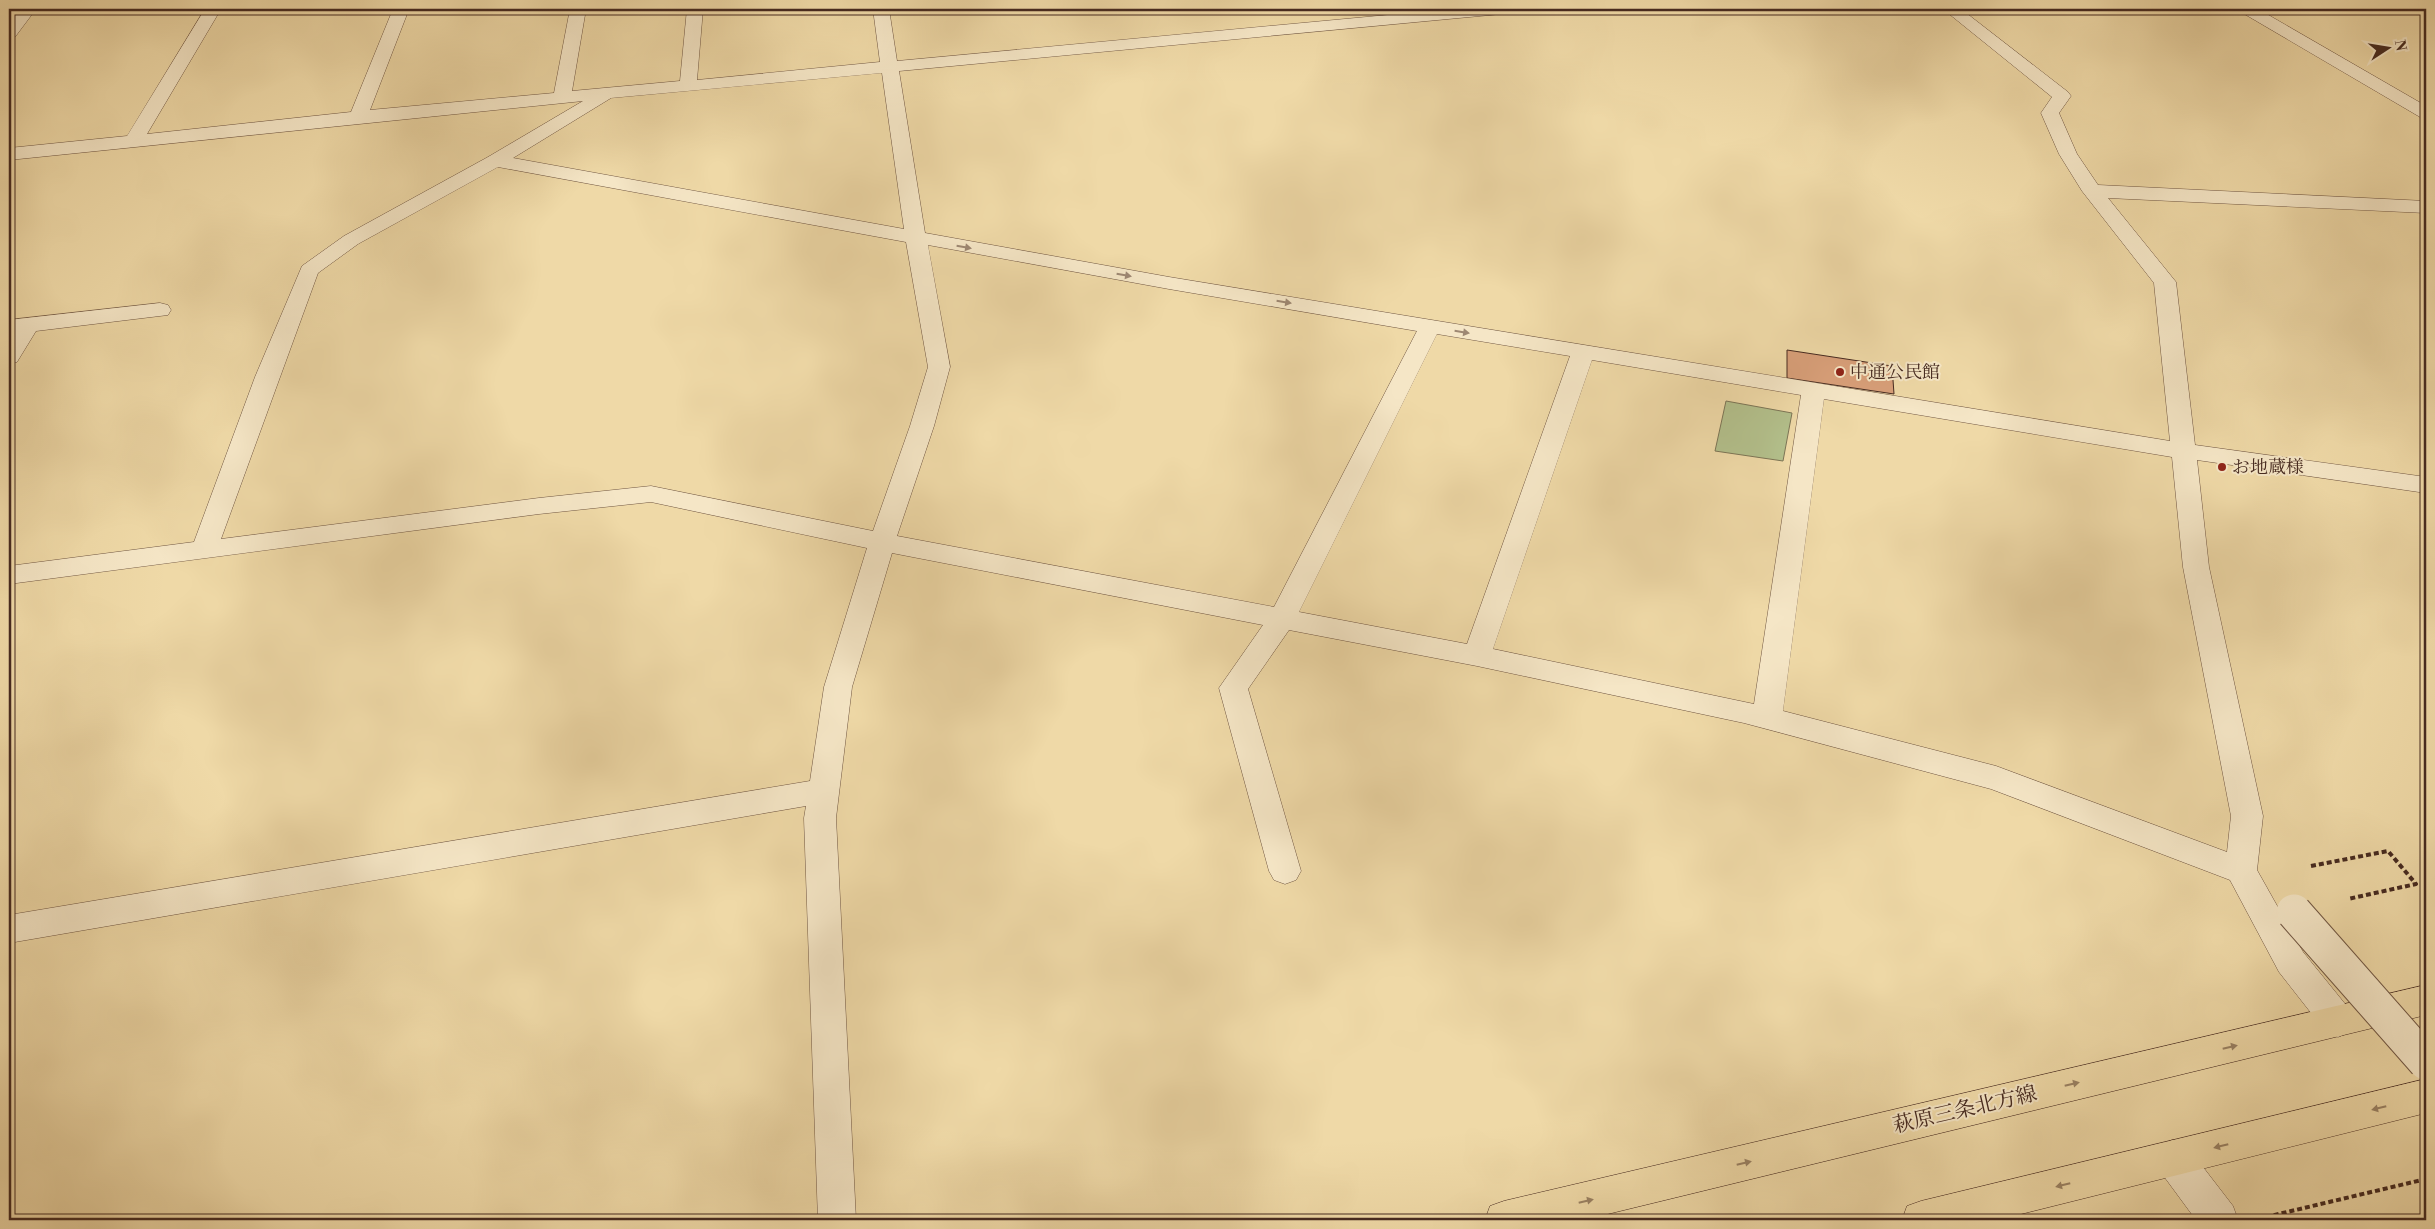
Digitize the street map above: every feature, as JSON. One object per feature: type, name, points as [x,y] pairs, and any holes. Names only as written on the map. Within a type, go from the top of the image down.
[{"type":"main road","name":"萩原三条北方線","points":[[1504,1220],[2426,1000]]},
{"type":"main road","points":[[1921,1220],[2426,1096]]},
{"type":"street","points":[[9,32],[28,9]]},
{"type":"street","points":[[133,141],[213,9]]},
{"type":"street","points":[[358,117],[401,9]]},
{"type":"street","points":[[562,97],[578,9]]},
{"type":"street","points":[[688,85],[695,9]]},
{"type":"street","points":[[837,1220],[820,818],[838,687],[882,542],[922,426],[939,367],[916,239],[881,9]]},
{"type":"street","points":[[9,154],[358,117],[889,65],[1501,9]]},
{"type":"street","points":[[1951,9],[2062,96],[2050,113],[2068,154],[2092,191],[2165,282],[2196,567],[2247,816],[2241,871],[2291,962],[2338,1021]]},
{"type":"street","points":[[2247,9],[2426,113]]},
{"type":"street","points":[[204,550],[267,377],[309,270],[351,240],[495,162],[609,93]]},
{"type":"street","points":[[495,162],[916,239],[1583,352],[2184,451],[2426,485]]},
{"type":"street","points":[[2092,191],[2426,207]]},
{"type":"street","points":[[9,357],[19,326],[160,310]]},
{"type":"street","points":[[1285,871],[1233,688],[1282,619],[1430,326]]},
{"type":"street","points":[[1477,656],[1583,352]]},
{"type":"street","points":[[1767,717],[1813,390]]},
{"type":"street","points":[[9,575],[539,506],[651,494],[882,542],[1477,656],[1767,717],[1996,778],[2241,871]]},
{"type":"street","points":[[9,929],[824,791]]},
{"type":"street","points":[[2294,912],[2426,1062]]},
{"type":"street","points":[[2174,1158],[2219,1220]]},
{"type":"path","points":[[2294,912],[2416,884],[2388,851],[2302,868]]},
{"type":"path","points":[[2265,1218],[2426,1180]]},
{"type":"green space","points":[[1726,401],[1792,413],[1783,461],[1715,451]]},
{"type":"building","name":"中通公民館","points":[[1787,350],[1892,366],[1894,394],[1787,378]]},
{"type":"place","name":"中通公民館","points":[[1840,372]]},
{"type":"place","name":"お地蔵様","points":[[2222,467]]}]
